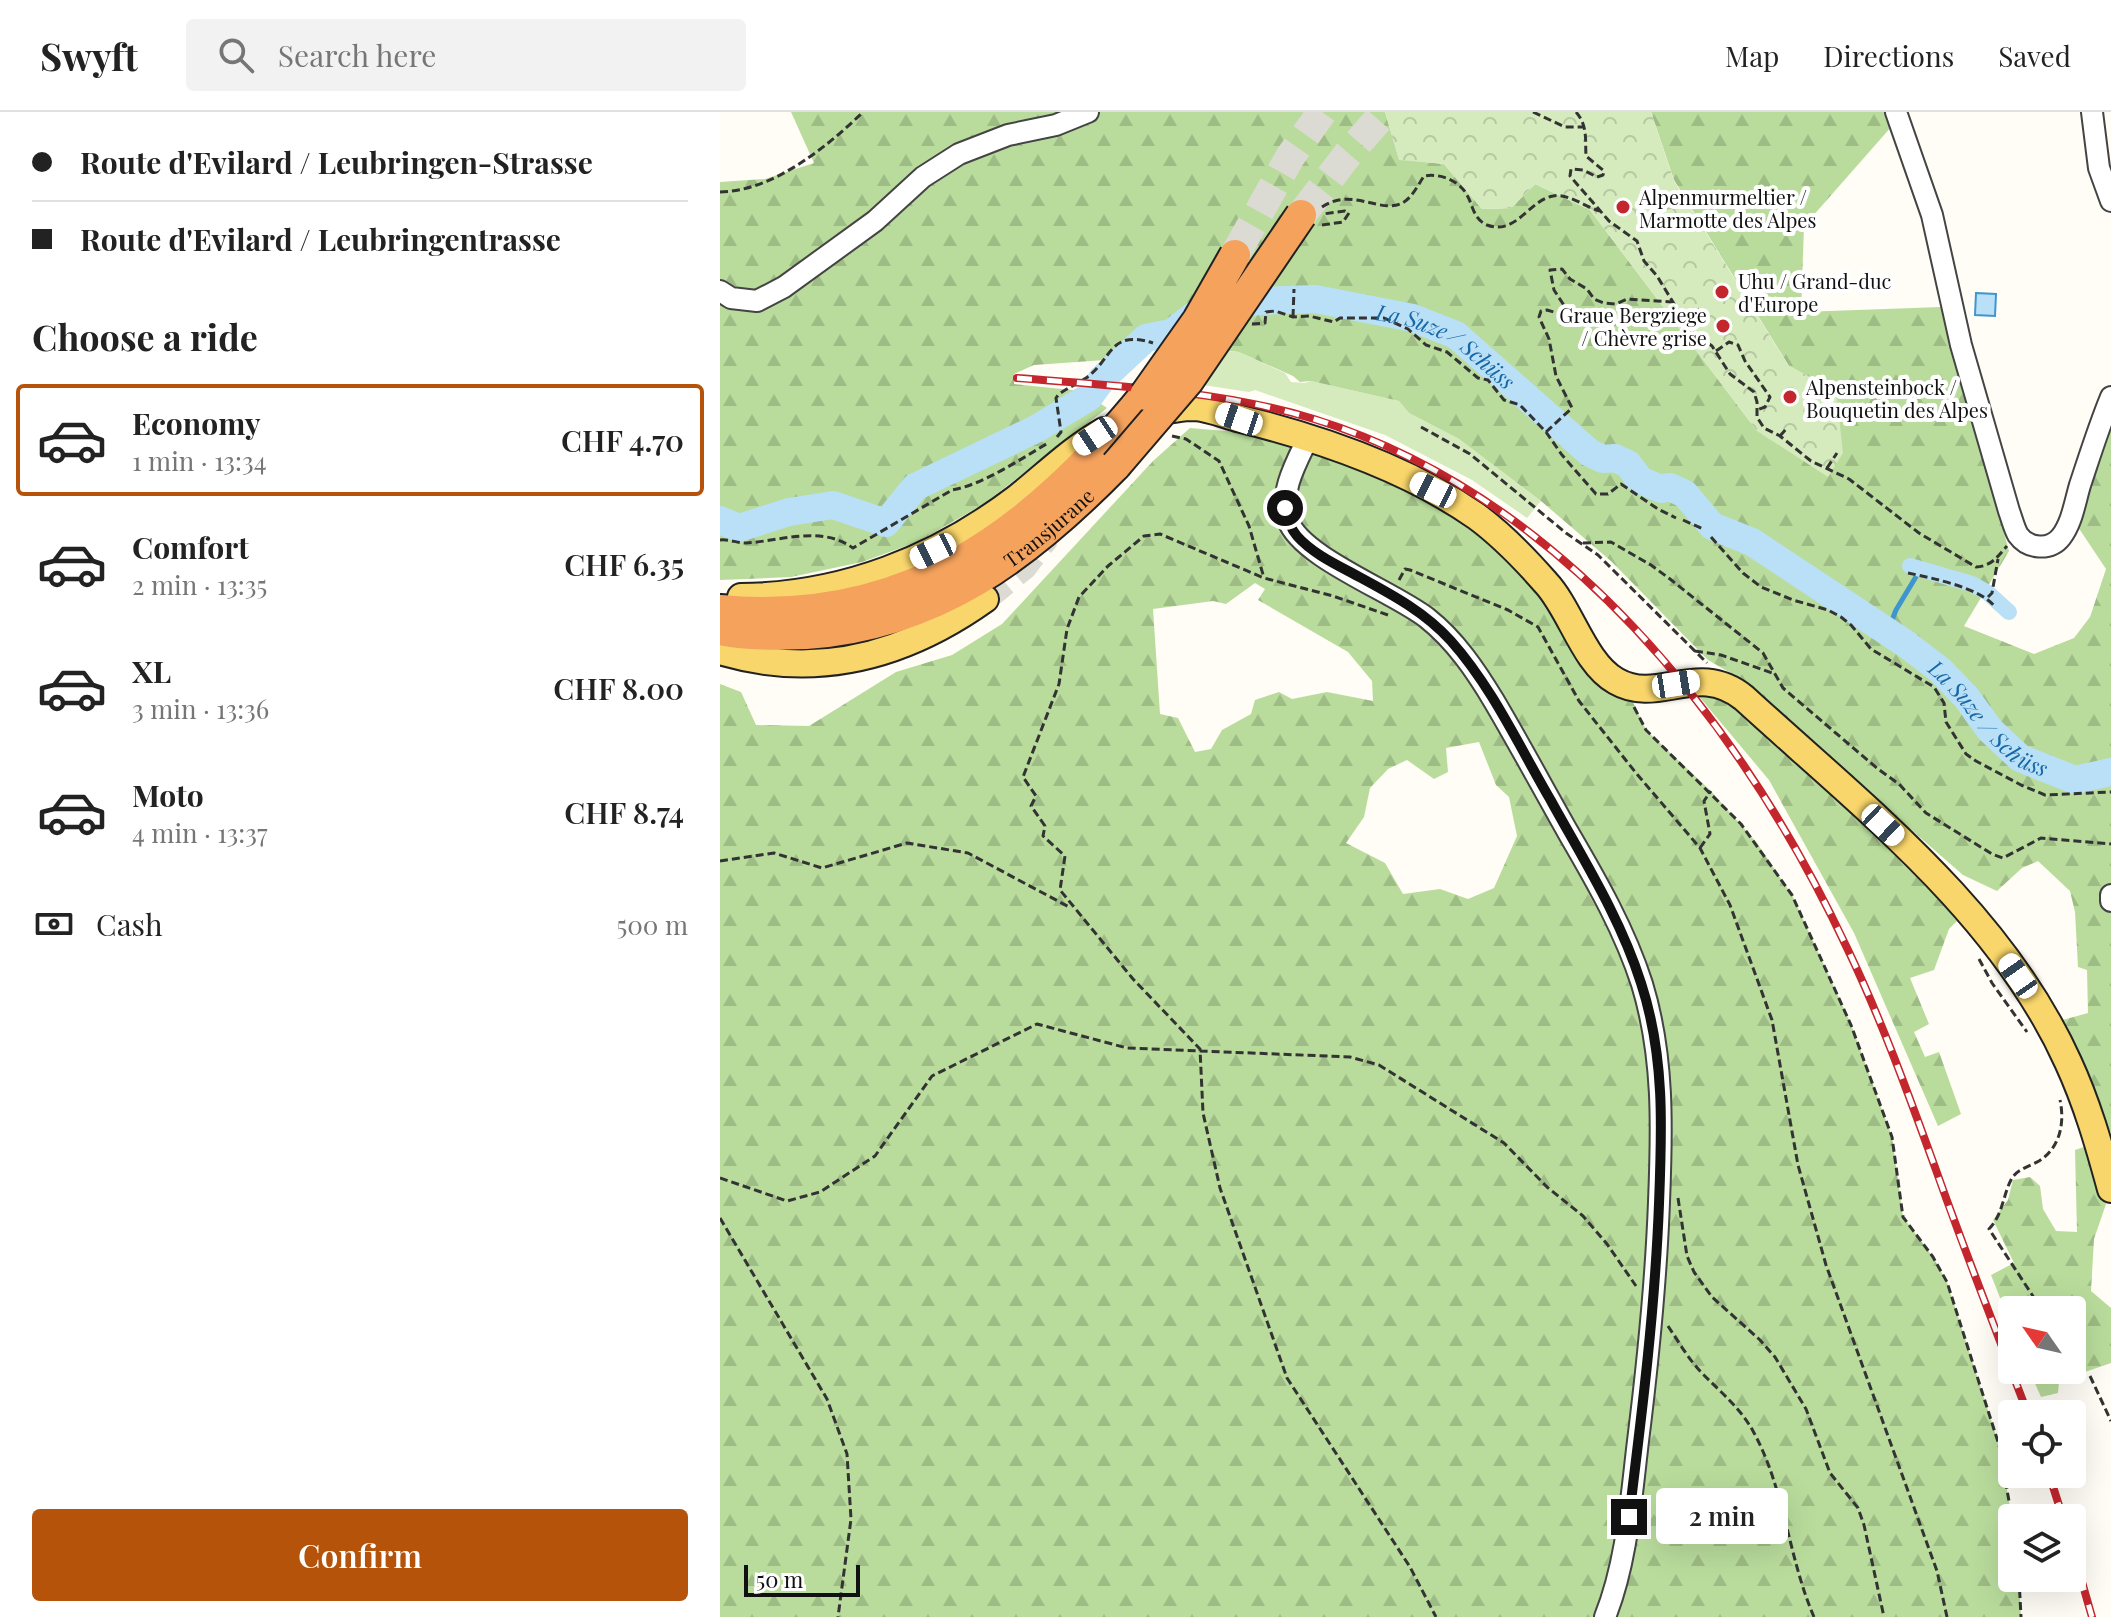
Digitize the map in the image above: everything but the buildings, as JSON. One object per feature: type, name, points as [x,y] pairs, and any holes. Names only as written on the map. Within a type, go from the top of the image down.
[{"type":"highway","name":"Transjurane","points":[[720,630],[761,635],[794,634],[876,623],[929,606],[992,572],[1040,536],[1116,465],[1171,404],[1306,218]]},
{"type":"highway","name":"Transjurane","points":[[720,610],[797,611],[828,607],[876,596],[935,576],[977,554],[1073,475],[1126,418],[1177,352],[1236,253]]},
{"type":"main road","points":[[720,598],[774,596],[824,588],[869,578],[912,561],[986,521],[1067,456],[1107,429],[1139,416],[1179,425],[1213,410],[1359,456],[1408,478],[1477,518],[1519,553],[1550,587],[1598,664],[1611,678],[1625,685],[1647,689],[1705,681],[1734,690],[1939,878],[1986,931],[2049,1025],[2085,1102],[2111,1189]]},
{"type":"main road","points":[[720,651],[782,663],[818,663],[856,658],[920,639],[985,599]]},
{"type":"street","points":[[720,291],[731,298],[757,301],[784,287],[875,221],[923,177],[959,154],[1008,135],[1056,125],[1088,112]]},
{"type":"street","points":[[1896,112],[1932,215],[1961,345],[2009,511],[2019,536],[2029,544],[2048,547],[2059,540],[2069,524],[2099,425],[2111,397]]},
{"type":"street","points":[[2092,112],[2099,168],[2111,201]]},
{"type":"street","points":[[1308,438],[1286,493],[1285,508],[1294,533],[1330,561],[1391,594],[1441,630],[1477,673],[1595,879],[1632,958],[1653,1029],[1662,1106],[1654,1307],[1629,1517],[1612,1599],[1605,1617]]},
{"type":"street","points":[[2111,895],[2111,901]]},
{"type":"path","points":[[720,192],[748,187],[811,156],[836,138],[863,112]]},
{"type":"path","points":[[1533,112],[1565,127],[1584,127]]},
{"type":"path","points":[[1576,112],[1584,127],[1586,156],[1601,165],[1604,171],[1597,177],[1578,168],[1571,169],[1569,173],[1600,211],[1637,241],[1644,261],[1657,276],[1683,321],[1716,351],[1730,374],[1754,392],[1759,423],[1811,461],[1849,479],[1919,533],[1972,565],[1986,566],[1999,558]]},
{"type":"path","points":[[1306,218],[1343,222],[1349,213],[1345,211],[1319,214],[1322,207],[1334,200],[1351,198],[1395,206],[1407,200],[1424,176],[1429,175],[1453,181],[1467,195],[1477,218],[1495,227],[1518,220],[1542,200],[1555,195],[1600,211]]},
{"type":"path","points":[[1547,431],[1571,410],[1556,376],[1549,339],[1539,317],[1541,311],[1547,310],[1567,316],[1569,313],[1554,290],[1550,270],[1562,269],[1570,279],[1587,289],[1594,299],[1604,303],[1616,304],[1627,299],[1672,302]]},
{"type":"path","points":[[1293,317],[1294,289]]},
{"type":"path","points":[[1683,321],[1699,309]]},
{"type":"path","points":[[1246,321],[1256,326],[1265,323],[1266,312],[1275,311],[1293,317],[1309,316],[1334,322],[1340,318],[1384,318],[1401,325],[1420,342],[1447,352],[1478,378],[1488,380],[1504,400],[1520,405],[1547,431],[1586,486],[1596,494],[1608,494],[1621,484],[1676,518]]},
{"type":"path","points":[[720,540],[741,543],[787,536],[829,538],[842,540],[853,548],[952,490],[1006,468],[1055,439],[1061,432],[1056,398],[1087,377],[1120,343],[1136,337],[1155,343]]},
{"type":"path","points":[[1716,351],[1729,342],[1738,345],[1771,400],[1757,410]]},
{"type":"path","points":[[1179,425],[1224,469],[1249,526],[1264,578]]},
{"type":"path","points":[[1421,427],[1470,454],[1566,533],[1583,543],[1638,593],[1694,651],[1721,655],[1775,674]]},
{"type":"path","points":[[1780,436],[1786,429]]},
{"type":"path","points":[[1827,468],[1837,453]]},
{"type":"path","points":[[1683,520],[1703,529]]},
{"type":"path","points":[[1398,619],[1333,596],[1264,578],[1160,534],[1144,536],[1108,566],[1079,597],[1067,629],[1059,684],[1023,777],[1036,796],[1031,806],[1045,826],[1043,836],[1065,856],[1060,890],[1133,979],[1200,1049],[1203,1113],[1220,1188],[1287,1378],[1410,1567],[1436,1617]]},
{"type":"path","points":[[1711,537],[1743,573],[1761,587],[1841,617],[1871,649],[1934,687],[1944,703],[1946,722],[1966,754],[1976,761],[2045,795],[2111,792]]},
{"type":"path","points":[[1583,543],[1611,542],[1651,565],[1763,653],[1788,694],[1899,784],[1926,813],[1992,854],[2003,858],[2041,838],[2111,844]]},
{"type":"path","points":[[1995,607],[1990,595],[2004,549]]},
{"type":"path","points":[[1391,594],[1405,569],[1410,570],[1508,610],[1538,627],[1579,701],[1700,848],[1730,905],[1772,1020],[1798,1165],[1826,1265],[1937,1571],[1947,1617]]},
{"type":"path","points":[[1908,573],[1990,595]]},
{"type":"path","points":[[1625,685],[1646,730],[1711,791],[1757,843],[1792,895],[1851,1025],[1892,1137],[1903,1217],[1933,1257],[1947,1282],[1999,1445],[2010,1504]]},
{"type":"path","points":[[1700,848],[1710,834],[1704,801],[1711,791]]},
{"type":"path","points":[[720,861],[774,853],[822,868],[907,843],[968,853],[1073,909]]},
{"type":"path","points":[[1977,955],[1992,983],[2032,1039]]},
{"type":"path","points":[[720,1178],[787,1201],[820,1192],[875,1156],[932,1076],[1037,1024],[1127,1048],[1350,1057],[1379,1065],[1504,1143],[1547,1187],[1583,1216],[1699,1370],[1723,1391],[1753,1432],[1780,1497],[1800,1584],[1814,1617]]},
{"type":"path","points":[[2033,1296],[1989,1229],[1995,1223],[2014,1175],[2041,1160],[2057,1140],[2062,1128],[2058,1092]]},
{"type":"path","points":[[1676,1190],[1687,1256],[1694,1272],[1712,1297],[1775,1357],[1806,1409],[1830,1473],[1858,1508],[1884,1617]]},
{"type":"path","points":[[720,1218],[827,1399],[847,1454],[851,1519],[838,1617]]},
{"type":"path","points":[[2090,1376],[2111,1421]]},
{"type":"path","points":[[2020,1592],[2021,1617]]},
{"type":"green space","points":[[791,112],[1385,112],[1399,159],[1444,164],[1482,209],[1511,208],[1535,184],[1590,210],[1757,431],[1818,382],[1789,366],[1674,180],[1651,112],[1885,112],[1892,126],[1804,226],[1801,312],[1941,307],[2009,551],[1964,626],[2034,654],[2074,638],[2090,617],[2106,569],[2076,524],[2111,429],[2111,1133],[2059,1021],[2088,1013],[2087,970],[2078,967],[2075,912],[2070,891],[2038,861],[2022,868],[1997,891],[1963,875],[1734,675],[1708,660],[1612,562],[1541,501],[1459,439],[1409,413],[1399,401],[1311,381],[1300,382],[1239,352],[1172,344],[1105,360],[1034,365],[1014,374],[1014,384],[1082,391],[1107,408],[984,504],[917,542],[862,562],[791,577],[720,580],[720,182],[765,179],[814,163]]},
{"type":"green space","points":[[1385,112],[1651,112],[1674,181],[1788,365],[1819,382],[1837,399],[1843,453],[1828,477],[1757,431],[1590,210],[1535,184],[1511,208],[1482,209],[1444,164],[1399,160]]},
{"type":"green space","points":[[1228,351],[1239,352],[1285,373],[1291,382],[1311,381],[1399,401],[1409,413],[1459,439],[1541,501],[1527,518],[1472,480],[1385,435],[1255,390],[1249,392],[1203,385]]},
{"type":"green space","points":[[1190,428],[1308,438],[1457,504],[1625,685],[1646,730],[1711,791],[1757,843],[1792,895],[1851,1024],[1892,1137],[1903,1217],[1933,1257],[1947,1282],[1998,1442],[1998,1488],[2007,1488],[2010,1504],[1998,1504],[1998,1592],[2020,1592],[2021,1617],[720,1617],[720,684],[741,692],[756,725],[809,726],[896,672],[952,655],[1002,624],[1153,461]],"holes":[[[1255,583],[1265,589],[1258,600],[1348,652],[1372,681],[1373,701],[1327,692],[1292,699],[1279,692],[1255,700],[1251,714],[1222,730],[1211,749],[1195,752],[1178,718],[1160,714],[1153,609],[1213,601],[1226,604]],[[1479,742],[1496,785],[1509,797],[1517,836],[1494,888],[1468,899],[1440,889],[1403,894],[1385,863],[1346,843],[1364,817],[1370,788],[1388,769],[1407,760],[1434,779],[1448,772],[1446,748]]]},
{"type":"green space","points":[[1697,694],[1718,696],[1738,704],[1919,874],[1957,921],[1949,929],[1934,970],[1910,978],[1929,1024],[1914,1032],[1925,1057],[1939,1052],[1961,1114],[1938,1126],[1854,933],[1769,780]]},
{"type":"green space","points":[[2084,1147],[2106,1204],[2094,1239],[2091,1291],[2111,1308],[2111,1363],[2086,1372],[2086,1296],[1999,1296],[1991,1275],[2014,1263],[1993,1220],[2008,1200],[2013,1180],[2030,1177],[2040,1186],[2043,1209],[2056,1231],[2077,1232],[2075,1150]]},
{"type":"green space","points":[[2035,1384],[2059,1384],[2058,1393],[2041,1397]]},
{"type":"water","points":[[1976,293],[1996,294],[1995,316],[1975,315]]},
{"type":"waterway","name":"La Suze / Schüss","points":[[720,520],[739,528],[789,512],[833,505],[886,523],[915,487],[1036,429],[1089,397],[1102,379],[1146,338],[1171,333],[1201,310],[1259,301],[1315,299],[1413,318],[1456,335],[1590,453],[1603,459],[1615,458],[1628,464],[1640,480],[1685,494],[1712,526],[1752,542],[1906,644],[1940,670],[1966,697],[1990,730],[2020,758],[2075,780],[2111,772]]},
{"type":"waterway","points":[[1910,566],[1972,584],[1988,593],[2009,612]]},
{"type":"waterway","points":[[1887,633],[1896,610],[1920,570]]},
{"type":"tunnel","points":[[1237,251],[1290,157],[1322,112]]},
{"type":"tunnel","points":[[1303,213],[1385,112]]},
{"type":"tunnel","points":[[985,599],[1024,567],[1047,537]]},
{"type":"railway","points":[[1017,378],[1130,387],[1241,401],[1314,419],[1404,455],[1487,502],[1564,561],[1634,628],[1698,702],[1754,782],[1805,865],[1848,950],[1895,1059],[2023,1400]]},
{"type":"railway","points":[[2053,1488],[2059,1504]]},
{"type":"railway","points":[[2085,1592],[2092,1617]]},
{"type":"place","name":"Alpenmurmeltier / Marmotte des Alpes","points":[[1623,207]]},
{"type":"place","name":"Uhu / Grand-duc d'Europe","points":[[1722,292]]},
{"type":"place","name":"Graue Bergziege / Chèvre grise","points":[[1723,326]]},
{"type":"place","name":"Alpensteinbock / Bouquetin des Alpes","points":[[1790,397]]},
{"type":"route","points":[[1285,508],[1288,522],[1302,541],[1427,618],[1477,673],[1595,879],[1619,925],[1642,984],[1657,1054],[1662,1106],[1654,1307],[1629,1517]]}]
